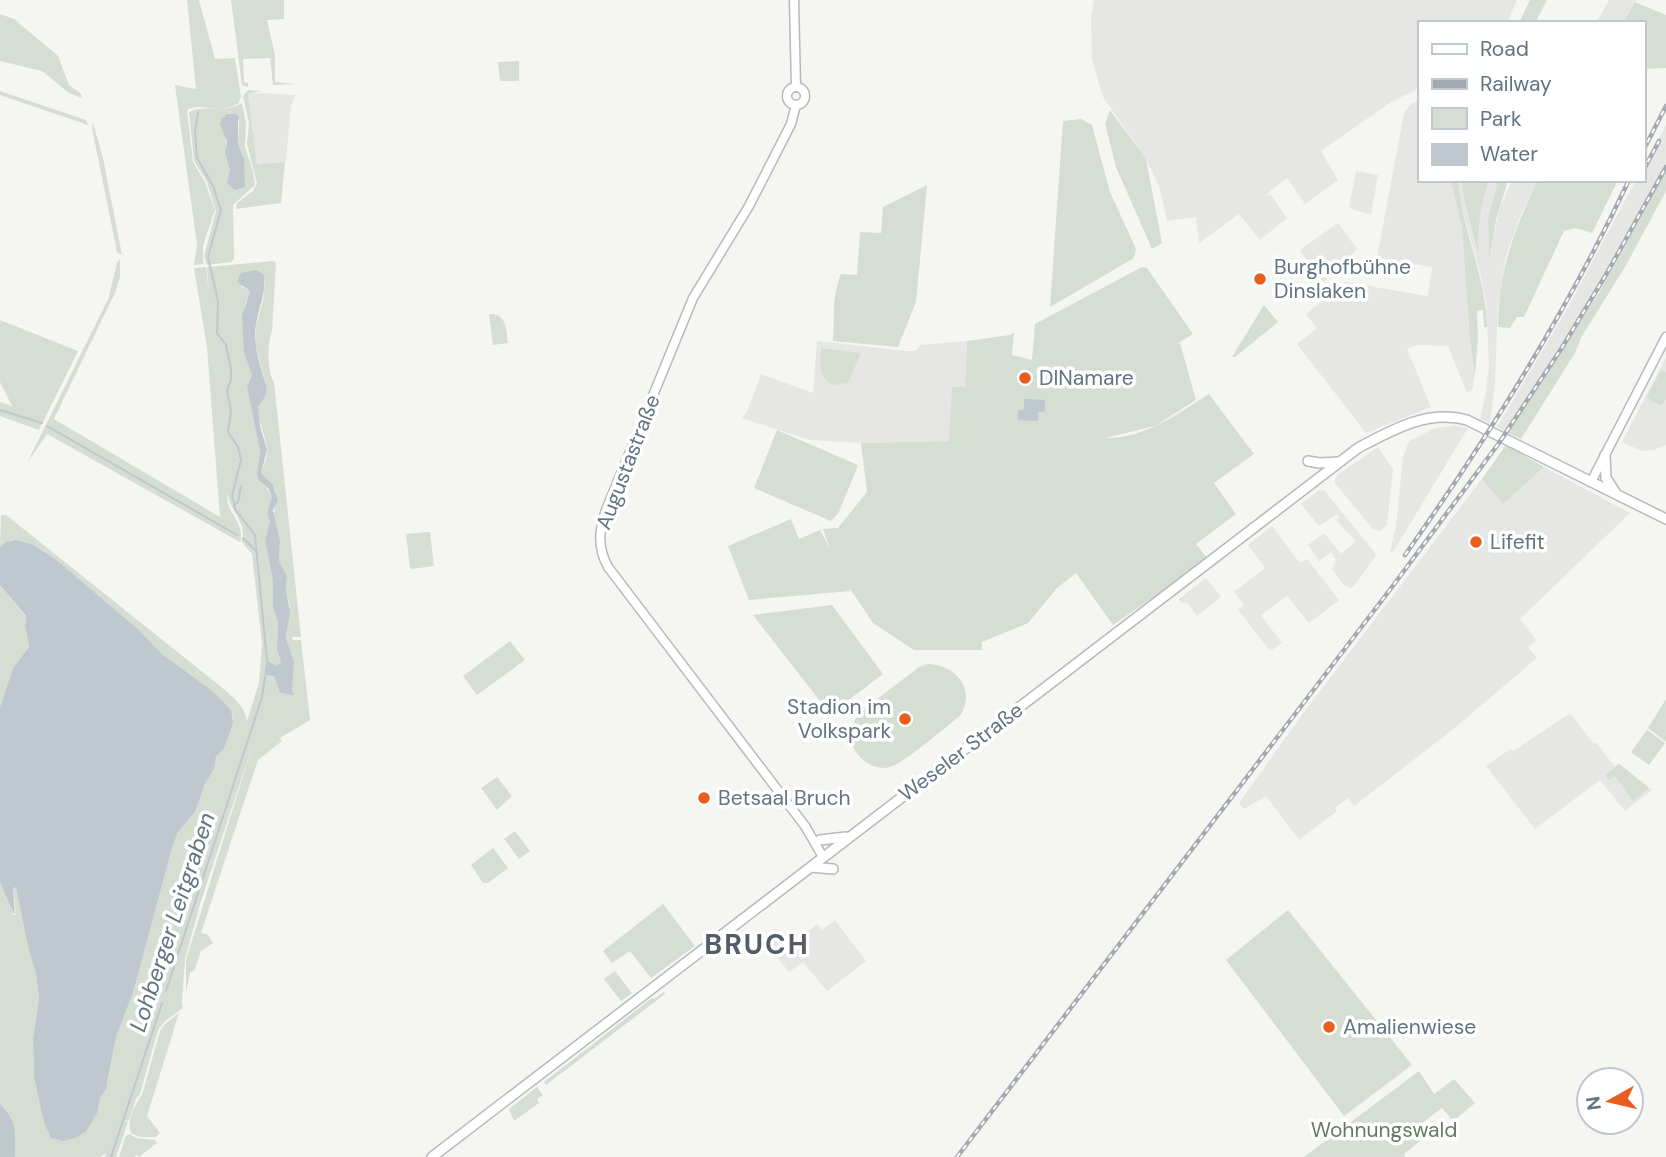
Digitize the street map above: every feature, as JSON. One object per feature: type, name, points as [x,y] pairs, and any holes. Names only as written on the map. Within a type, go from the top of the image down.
[{"type":"main road","name":"Augustastraße","points":[[794,0],[796,87],[805,97],[803,102],[796,105],[791,124],[749,206],[693,298],[606,510],[600,540],[601,553],[608,567],[826,855]]},
{"type":"main road","points":[[1591,482],[1666,337]]},
{"type":"main road","name":"Weseler Straße","points":[[432,1157],[1358,448],[1374,439],[1431,417],[1467,420],[1666,519]]},
{"type":"main road","points":[[1605,455],[1606,478],[1616,494]]},
{"type":"main road","points":[[1308,460],[1319,463],[1341,462]]},
{"type":"main road","name":"Augustastraße","points":[[805,826],[820,840],[826,855]]},
{"type":"main road","points":[[820,840],[848,837]]},
{"type":"main road","points":[[811,867],[833,869]]},
{"type":"shaded area","points":[[1094,0],[1517,0],[1508,21],[1418,21],[1418,88],[1391,102],[1321,151],[1338,180],[1305,204],[1287,178],[1264,196],[1270,194],[1287,218],[1260,240],[1239,214],[1199,243],[1196,217],[1167,221],[1159,186],[1146,159],[1103,97],[1092,60],[1091,17]]},
{"type":"shaded area","points":[[1609,0],[1636,0],[1624,21],[1597,21]]},
{"type":"shaded area","points":[[248,94],[296,95],[291,106],[286,162],[257,164]]},
{"type":"shaded area","points":[[1418,100],[1418,182],[1451,182],[1462,229],[1470,342],[1475,374],[1472,390],[1467,393],[1448,346],[1418,345],[1407,349],[1431,407],[1366,433],[1297,344],[1317,328],[1306,314],[1345,282],[1428,296],[1432,267],[1377,258],[1404,113]]},
{"type":"shaded area","points":[[1666,125],[1666,171],[1617,262],[1508,433],[1497,427],[1566,311],[1635,182],[1645,182],[1645,164]]},
{"type":"shaded area","points":[[1356,171],[1378,175],[1371,215],[1349,208]]},
{"type":"shaded area","points":[[1458,182],[1462,182],[1478,251],[1478,224],[1484,193],[1488,182],[1497,182],[1488,218],[1489,254],[1499,211],[1511,182],[1537,182],[1521,214],[1506,256],[1498,305],[1495,383],[1490,424],[1480,419],[1489,365],[1486,303],[1459,196]]},
{"type":"shaded area","points":[[1338,223],[1357,249],[1323,282],[1300,250]]},
{"type":"shaded area","points":[[817,341],[916,351],[920,345],[967,341],[965,387],[952,387],[950,441],[861,443],[809,440],[742,418],[747,412],[761,374],[813,393]]},
{"type":"shaded area","points":[[1666,357],[1666,445],[1642,451],[1622,442]]},
{"type":"shaded area","points":[[1455,425],[1468,428],[1393,552],[1390,552],[1396,526],[1403,457],[1409,441],[1433,429]]},
{"type":"shaded area","points":[[1378,447],[1393,469],[1387,525],[1380,531],[1373,529],[1334,482],[1337,475]]},
{"type":"shaded area","points":[[1544,467],[1630,513],[1520,619],[1536,640],[1528,647],[1537,658],[1451,731],[1354,806],[1348,798],[1335,808],[1337,811],[1299,840],[1266,796],[1244,809],[1239,803],[1304,712],[1482,479],[1503,503]]},
{"type":"shaded area","points":[[1324,490],[1376,556],[1350,588],[1344,585],[1332,569],[1336,560],[1331,552],[1319,561],[1308,545],[1324,533],[1341,554],[1356,541],[1336,520],[1339,518],[1337,514],[1319,526],[1301,504],[1318,491]]},
{"type":"shaded area","points":[[1272,526],[1300,563],[1307,559],[1339,600],[1309,623],[1287,596],[1261,615],[1282,643],[1272,650],[1238,610],[1244,605],[1234,592],[1265,568],[1248,545]]},
{"type":"shaded area","points":[[1206,578],[1221,597],[1197,616],[1186,601],[1182,604],[1179,599]]},
{"type":"shaded area","points":[[1570,713],[1615,767],[1619,764],[1652,790],[1625,811],[1600,780],[1535,829],[1486,766]]},
{"type":"shaded area","points":[[835,920],[866,961],[827,991],[803,962],[789,972],[763,939],[776,928],[790,945],[817,924],[822,930]]},
{"type":"green space","points":[[187,0],[199,0],[215,59],[235,58],[241,97],[238,104],[221,109],[199,107],[187,110],[193,162],[205,182],[215,210],[203,246],[205,264],[194,265],[197,245],[175,85],[196,89]]},
{"type":"green space","points":[[231,0],[284,0],[284,19],[267,20],[275,55],[275,82],[297,84],[273,85],[270,58],[243,59],[244,82],[248,83],[248,87],[242,85]]},
{"type":"green space","points":[[1530,0],[1547,0],[1536,21],[1520,21]]},
{"type":"green space","points":[[1635,2],[1666,15],[1666,68],[1645,69],[1645,21],[1624,21]]},
{"type":"green space","points":[[0,14],[14,19],[58,56],[69,85],[81,94],[82,98],[69,93],[42,71],[0,61]]},
{"type":"green space","points":[[519,61],[519,81],[500,81],[498,62]]},
{"type":"green space","points":[[248,90],[261,91],[248,94],[257,164],[285,162],[281,203],[236,209],[237,203],[253,191],[257,183],[247,144],[249,123],[243,96]]},
{"type":"green space","points":[[0,91],[86,120],[88,125],[0,95]]},
{"type":"green space","points":[[242,103],[246,123],[245,147],[255,185],[233,205],[234,259],[231,262],[207,265],[204,256],[216,211],[207,182],[194,161],[189,112]],"holes":[[[230,113],[239,120],[238,144],[244,159],[243,174],[246,181],[230,171],[223,117]]]},
{"type":"green space","points":[[1110,110],[1146,159],[1162,243],[1152,249],[1116,167],[1105,124]]},
{"type":"green space","points":[[1081,119],[1092,125],[1110,192],[1136,249],[1134,258],[1050,307],[1063,121]]},
{"type":"green space","points":[[93,123],[103,158],[122,255],[117,252]]},
{"type":"green space","points":[[1666,171],[1666,191],[1625,267],[1582,336],[1575,353],[1521,439],[1508,433],[1599,293]]},
{"type":"green space","points":[[1451,182],[1458,182],[1486,308],[1487,327],[1484,327],[1483,310],[1477,311],[1475,374],[1470,342],[1462,229]]},
{"type":"green space","points":[[1462,182],[1488,182],[1480,218],[1479,256]]},
{"type":"green space","points":[[1497,182],[1507,182],[1496,220],[1489,259],[1488,218]]},
{"type":"green space","points":[[1537,182],[1617,182],[1592,233],[1576,228],[1564,231],[1524,317],[1517,317],[1510,328],[1498,327],[1504,270],[1522,216]]},
{"type":"green space","points":[[927,185],[916,302],[898,347],[833,341],[838,283],[841,274],[857,275],[860,232],[881,233],[883,207]]},
{"type":"green space","points":[[120,259],[120,277],[115,293],[54,419],[220,517],[207,347],[194,268],[206,267],[209,294],[207,267],[274,261],[276,263],[269,364],[274,382],[301,637],[292,637],[293,640],[301,640],[310,720],[280,738],[282,741],[258,760],[201,933],[207,934],[213,943],[201,951],[195,969],[190,973],[186,993],[186,960],[252,747],[201,901],[185,959],[183,1008],[165,1021],[158,1030],[140,1094],[129,1121],[124,1120],[128,1122],[116,1157],[105,1157],[106,1153],[100,1157],[15,1157],[12,1122],[0,1104],[0,882],[11,904],[13,915],[16,915],[13,887],[16,886],[36,973],[39,999],[33,1038],[34,1079],[44,1123],[51,1138],[97,1113],[108,1080],[116,1037],[133,993],[172,848],[178,832],[195,812],[216,757],[224,748],[233,717],[210,690],[162,654],[140,631],[42,550],[32,544],[11,540],[0,547],[1,515],[6,515],[225,690],[242,708],[247,721],[259,683],[262,644],[252,554],[241,541],[241,523],[228,494],[229,507],[240,528],[240,542],[47,434],[27,463],[109,297]],"holes":[[[265,281],[256,325],[255,345],[267,388],[258,408],[267,452],[261,473],[276,490],[274,516],[280,541],[279,561],[287,576],[286,590],[290,606],[286,638],[294,662],[290,694],[280,693],[274,676],[264,675],[266,663],[277,666],[281,662],[277,650],[278,622],[273,608],[273,581],[265,541],[270,521],[267,513],[272,496],[257,474],[260,451],[248,383],[252,375],[244,345],[245,304],[250,291],[240,286]]]},
{"type":"green space","points":[[1142,267],[1147,268],[1193,334],[1175,345],[1180,343],[1196,400],[1155,426],[1209,394],[1254,454],[1214,483],[1236,514],[1196,544],[1208,559],[1113,625],[1076,573],[1057,588],[1028,623],[982,642],[982,650],[914,650],[873,623],[849,587],[850,591],[749,600],[728,546],[791,519],[799,539],[820,530],[830,549],[823,529],[838,528],[867,492],[861,443],[949,441],[952,387],[965,387],[967,341],[1010,335],[1014,332],[1012,355],[1032,360],[1035,324]],"holes":[[[1155,426],[1133,434],[1105,438]]]},
{"type":"green space","points":[[1264,305],[1278,322],[1232,357]]},
{"type":"green space","points":[[489,314],[495,314],[502,319],[508,343],[493,345]]},
{"type":"green space","points":[[0,320],[78,351],[39,430],[0,416],[0,402],[12,406],[0,382]]},
{"type":"green space","points":[[821,348],[861,353],[848,383],[833,385],[828,382],[821,370]]},
{"type":"green space","points":[[1661,370],[1666,372],[1666,399],[1662,406],[1646,398]]},
{"type":"green space","points":[[777,430],[858,465],[839,512],[831,521],[754,488]]},
{"type":"green space","points":[[1506,445],[1544,467],[1503,504],[1482,479]]},
{"type":"green space","points":[[430,532],[434,566],[410,568],[406,534]]},
{"type":"green space","points":[[0,585],[26,617],[29,647],[13,668],[0,707]]},
{"type":"green space","name":"Stadion im Volkspark","points":[[832,605],[883,674],[830,714],[753,615]]},
{"type":"green space","points":[[510,641],[525,660],[477,695],[463,676]]},
{"type":"green space","name":"Stadion im Volkspark","points":[[927,664],[946,668],[960,680],[966,696],[960,716],[897,764],[879,768],[869,764],[852,744],[851,730],[856,717],[919,667]]},
{"type":"green space","points":[[1666,699],[1666,742],[1648,728]]},
{"type":"green space","points":[[1647,730],[1665,743],[1649,765],[1631,752]]},
{"type":"green space","points":[[1619,764],[1649,788],[1633,801],[1615,776],[1609,780],[1605,775]]},
{"type":"green space","points":[[497,777],[512,796],[497,810],[481,788]]},
{"type":"green space","points":[[515,831],[530,851],[519,859],[504,839]]},
{"type":"green space","points":[[493,848],[508,868],[488,883],[483,883],[471,865]]},
{"type":"green space","points":[[663,904],[695,946],[651,978],[630,951],[612,963],[603,951]]},
{"type":"green space","name":"Amalienwiese","points":[[1288,910],[1412,1065],[1344,1116],[1226,960]]},
{"type":"green space","points":[[615,971],[632,993],[621,1001],[604,979]]},
{"type":"green space","points":[[664,992],[665,994],[546,1085],[544,1082],[652,998]]},
{"type":"green space","points":[[179,1013],[147,1116],[160,1133],[156,1137],[140,1137],[131,1133],[132,1113],[142,1095],[160,1031]]},
{"type":"green space","name":"Wohnungswald","points":[[1419,1071],[1434,1094],[1454,1079],[1475,1103],[1453,1121],[1442,1108],[1413,1130],[1420,1141],[1404,1154],[1405,1157],[1304,1157]]},
{"type":"green space","points":[[537,1087],[543,1095],[537,1099],[539,1103],[514,1121],[509,1109]]},
{"type":"green space","points":[[129,1134],[155,1140],[157,1143],[139,1157],[119,1157],[125,1137]]},
{"type":"water","points":[[227,114],[238,116],[238,144],[244,159],[245,187],[235,190],[227,183],[230,171],[225,152],[227,142],[220,124]]},
{"type":"water","points":[[256,270],[264,275],[255,340],[267,388],[258,407],[267,450],[261,473],[273,485],[278,500],[273,510],[280,541],[279,561],[287,576],[286,590],[290,611],[286,638],[294,662],[294,695],[280,693],[274,676],[264,675],[267,661],[277,666],[281,662],[277,650],[278,622],[273,608],[273,581],[265,541],[270,521],[267,513],[272,496],[257,474],[260,451],[247,386],[252,375],[244,352],[242,316],[250,291],[237,282],[241,273]]},
{"type":"water","points":[[1024,399],[1045,400],[1045,412],[1038,412],[1038,421],[1018,420],[1018,410],[1024,410]]},
{"type":"water","points":[[15,540],[32,544],[55,559],[140,631],[162,654],[211,690],[231,710],[233,723],[224,748],[216,757],[214,769],[205,784],[195,812],[178,832],[172,848],[133,993],[116,1037],[106,1089],[100,1098],[97,1113],[86,1131],[78,1137],[63,1141],[51,1138],[44,1123],[34,1078],[33,1038],[39,999],[36,973],[16,887],[13,888],[15,916],[0,882],[0,707],[13,668],[29,647],[26,616],[0,585],[0,547]]},
{"type":"water","points":[[0,1104],[13,1122],[15,1157],[0,1157]]},
{"type":"waterway","points":[[198,112],[195,133],[197,158],[213,186],[221,210],[208,257],[218,301],[217,333],[226,345],[231,369],[227,390],[231,411],[228,432],[238,447],[241,460],[232,496],[235,509],[255,535],[267,661]]},
{"type":"waterway","points":[[0,410],[42,423]]},
{"type":"waterway","points":[[47,426],[237,535]]},
{"type":"waterway","points":[[234,505],[238,502],[241,486]]},
{"type":"waterway","points":[[243,538],[257,552]]},
{"type":"waterway","name":"Lohberger Leitgraben","points":[[166,991],[262,697],[265,677]]},
{"type":"waterway","name":"Lohberger Leitgraben","points":[[111,1157],[162,1003]]},
{"type":"railway","points":[[1645,147],[1666,106]]},
{"type":"railway","points":[[1645,167],[1659,141]]},
{"type":"railway","points":[[957,1157],[1499,443],[1563,346],[1666,167]]},
{"type":"railway","points":[[1405,555],[1467,465],[1525,372],[1580,278],[1628,182]]},
{"type":"place","name":"Burghofbühne Dinslaken","points":[[1260,279]]},
{"type":"place","name":"DINamare","points":[[1025,378]]},
{"type":"place","name":"Lifefit","points":[[1476,542]]},
{"type":"place","name":"Stadion im Volkspark","points":[[905,719]]},
{"type":"place","name":"Betsaal Bruch","points":[[704,798]]},
{"type":"place","name":"Amalienwiese","points":[[1329,1027]]},
{"type":"district","name":"BRUCH","points":[[757,944]]}]
